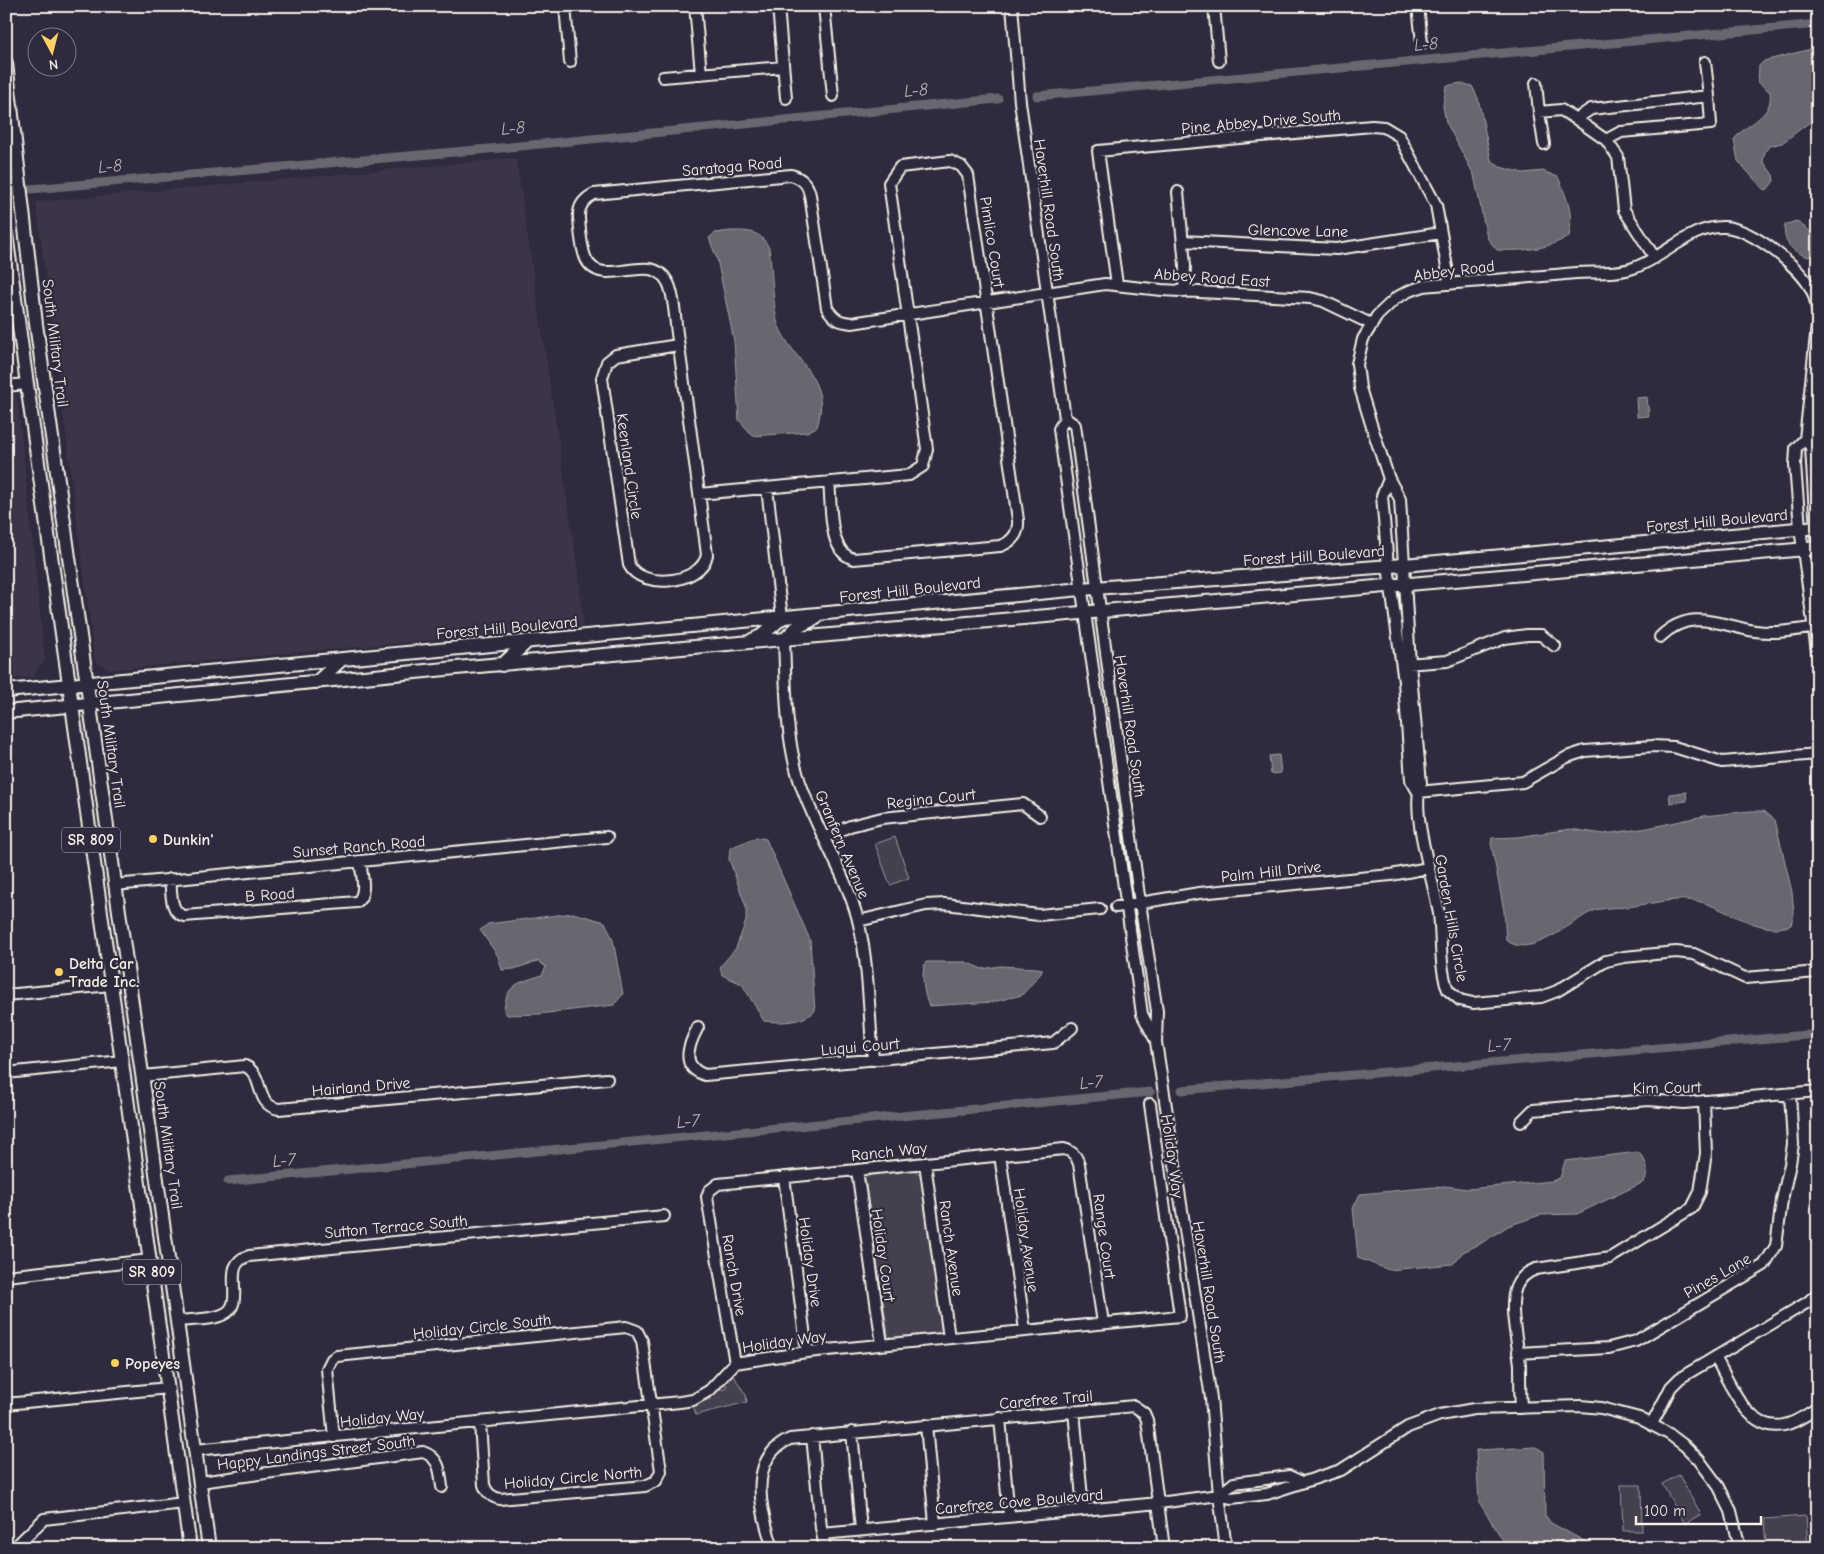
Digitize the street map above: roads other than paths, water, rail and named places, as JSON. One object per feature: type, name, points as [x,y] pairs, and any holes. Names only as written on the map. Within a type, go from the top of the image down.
[{"type":"main road","name":"South Military Trail","points":[[6,63],[36,324],[209,1548]]},
{"type":"main road","points":[[6,223],[14,233],[25,313],[28,320],[36,324]]},
{"type":"main road","name":"SR 809","points":[[6,234],[7,255],[190,1548]]},
{"type":"main road","points":[[20,340],[28,343],[32,352],[44,438],[55,458]]},
{"type":"main road","name":"Forest Hill Boulevard","points":[[6,691],[1081,589],[1404,565],[1817,527]]},
{"type":"main road","points":[[6,712],[474,667],[1813,548]]},
{"type":"main road","points":[[784,640],[796,628],[809,620],[830,614]]},
{"type":"main road","points":[[737,644],[761,636],[782,618]]},
{"type":"main road","points":[[502,665],[528,641]]},
{"type":"main road","points":[[474,667],[497,644]]},
{"type":"main road","points":[[316,682],[342,659]]},
{"type":"main road","points":[[112,990],[124,1022],[131,1062],[136,1072],[143,1076]]},
{"type":"main road","points":[[138,1172],[145,1176],[150,1183],[160,1254],[169,1262]]},
{"type":"main road","points":[[157,1309],[163,1314],[167,1324],[175,1376],[186,1385]]},
{"type":"main road","points":[[168,1388],[175,1390],[180,1397],[185,1421],[195,1446]]},
{"type":"main road","points":[[187,1526],[198,1548]]},
{"type":"street","points":[[565,6],[570,62]]},
{"type":"street","points":[[695,6],[701,74]]},
{"type":"street","points":[[778,6],[786,98]]},
{"type":"street","points":[[824,6],[833,96]]},
{"type":"street","name":"Haverhill Road South","points":[[1012,6],[1020,102],[1065,418],[1059,429],[1084,612],[1128,905],[1142,1014],[1156,1042]]},
{"type":"street","points":[[1214,6],[1219,61]]},
{"type":"street","points":[[1418,6],[1422,42]]},
{"type":"street","points":[[1606,140],[1621,132],[1711,124],[1705,62]]},
{"type":"street","points":[[663,76],[783,67]]},
{"type":"street","points":[[1536,84],[1544,144]]},
{"type":"street","points":[[1576,119],[1591,109],[1709,96]]},
{"type":"street","points":[[1540,112],[1561,110],[1606,140],[1618,156],[1624,210],[1655,258]]},
{"type":"street","name":"Pine Abbey Drive South","points":[[1117,284],[1098,151],[1372,126],[1384,127],[1395,132],[1403,141],[1436,205],[1450,284]]},
{"type":"street","name":"Pimlico Court","points":[[699,494],[909,474],[919,470],[926,460],[928,449],[889,183],[900,167],[950,161],[965,170],[968,175],[1018,520],[1014,537],[1000,546],[860,559],[848,558],[839,550],[835,540],[829,482]]},
{"type":"street","name":"Saratoga Road","points":[[678,345],[669,283],[662,274],[645,269],[603,272],[588,263],[584,253],[579,217],[581,206],[588,197],[599,193],[791,175],[797,177],[806,184],[810,195],[827,308],[832,317],[842,322],[852,323],[987,300],[1047,292]]},
{"type":"street","points":[[1178,192],[1183,241],[1184,292]]},
{"type":"street","name":"Abbey Road","points":[[1404,565],[1400,499],[1390,479],[1358,377],[1359,352],[1371,324],[1385,307],[1409,290],[1450,284],[1634,268],[1697,233],[1713,227],[1741,231],[1755,237],[1792,266],[1812,290],[1817,304],[1818,316],[1805,439],[1796,448],[1795,465],[1800,528],[1813,548]]},
{"type":"street","name":"Glencove Lane","points":[[1183,241],[1337,249],[1442,233]]},
{"type":"street","name":"Abbey Road East","points":[[1047,292],[1117,284],[1184,292],[1310,298],[1322,301],[1371,324]]},
{"type":"street","points":[[678,345],[699,494]]},
{"type":"street","name":"Keenland Circle","points":[[678,345],[616,355],[607,362],[602,378],[630,565],[634,573],[651,581],[689,577],[704,566],[707,555],[699,494]]},
{"type":"street","points":[[6,386],[26,384]]},
{"type":"street","name":"Haverhill Road South","points":[[1065,418],[1075,425],[1140,903],[1157,1011],[1156,1042],[1211,1398],[1219,1495],[1226,1548]]},
{"type":"street","name":"Abbey Road","points":[[1805,439],[1811,447],[1817,527],[1813,548]]},
{"type":"street","points":[[1388,566],[1382,496],[1390,479]]},
{"type":"street","points":[[767,488],[782,618]]},
{"type":"street","points":[[1813,548],[1818,565]]},
{"type":"street","points":[[1813,548],[1815,627],[1818,660]]},
{"type":"street","name":"Garden Hills Circle","points":[[1404,565],[1406,584],[1406,664]]},
{"type":"street","name":"Garden Hills Circle","points":[[1388,566],[1406,664],[1421,783],[1418,792],[1422,838],[1439,917],[1446,983],[1453,994],[1460,1000],[1473,1003],[1549,995],[1606,961],[1624,957],[1676,952],[1694,954],[1745,978],[1818,972]]},
{"type":"street","points":[[1660,637],[1673,624],[1694,620],[1735,625],[1755,631],[1775,632],[1815,627]]},
{"type":"street","points":[[1406,664],[1457,659],[1505,638],[1526,635],[1541,635],[1555,646]]},
{"type":"street","name":"Granfern Avenue","points":[[784,640],[787,702],[793,755],[804,794],[851,898],[858,921],[863,949],[874,1060]]},
{"type":"street","points":[[1418,792],[1523,782],[1567,757],[1585,751],[1674,747],[1722,762],[1818,754]]},
{"type":"street","name":"Regina Court","points":[[824,838],[863,822],[882,818],[1023,804],[1040,816]]},
{"type":"street","name":"Sunset Ranch Road","points":[[115,885],[607,837]]},
{"type":"street","name":"B Road","points":[[170,879],[174,910],[184,916],[357,902],[363,893],[360,861]]},
{"type":"street","name":"Palm Hill Drive","points":[[1116,907],[1199,893],[1392,875],[1428,868]]},
{"type":"street","points":[[858,921],[926,905],[945,904],[1039,915],[1100,910]]},
{"type":"street","points":[[6,995],[112,990]]},
{"type":"street","name":"Luqui Court","points":[[698,1027],[688,1048],[688,1053],[694,1070],[705,1075],[1053,1043],[1072,1028]]},
{"type":"street","points":[[6,1073],[122,1061]]},
{"type":"street","name":"Hairland Drive","points":[[143,1076],[245,1066],[254,1072],[264,1101],[268,1106],[279,1109],[607,1079]]},
{"type":"street","name":"Kim Court","points":[[1521,1122],[1533,1110],[1648,1100],[1684,1103],[1704,1102],[1818,1091]]},
{"type":"street","name":"Pines Lane","points":[[1518,1354],[1602,1349],[1629,1343],[1648,1334],[1764,1266],[1776,1246],[1782,1200],[1793,1144],[1790,1094]]},
{"type":"street","points":[[1521,1408],[1518,1354],[1515,1337],[1514,1294],[1518,1283],[1526,1274],[1542,1268],[1610,1258],[1688,1212],[1695,1204],[1700,1192],[1706,1153],[1704,1102]]},
{"type":"street","name":"Holiday Way","points":[[195,1446],[334,1437],[687,1401],[699,1397],[715,1386],[735,1363],[807,1352],[882,1344],[1180,1316],[1150,1104]]},
{"type":"street","name":"Ranch Way","points":[[709,1192],[718,1184],[784,1177],[1064,1149],[1074,1154]]},
{"type":"street","name":"Range Court","points":[[1074,1154],[1079,1164],[1103,1323]]},
{"type":"street","name":"Holiday Avenue","points":[[1000,1155],[1025,1330]]},
{"type":"street","name":"Ranch Avenue","points":[[925,1163],[949,1338]]},
{"type":"street","name":"Holiday Court","points":[[857,1170],[882,1344]]},
{"type":"street","name":"Holiday Drive","points":[[784,1177],[807,1352]]},
{"type":"street","name":"Ranch Drive","points":[[709,1192],[707,1203],[735,1363]]},
{"type":"street","name":"Sutton Terrace South","points":[[177,1320],[220,1316],[230,1310],[234,1299],[235,1265],[238,1260],[249,1256],[664,1216]]},
{"type":"street","points":[[6,1276],[150,1260]]},
{"type":"street","points":[[1652,1424],[1675,1382],[1808,1302],[1818,1293]]},
{"type":"street","name":"Holiday Circle South","points":[[334,1437],[327,1369],[332,1359],[342,1354],[626,1326],[637,1331],[642,1341],[653,1405]]},
{"type":"street","points":[[1715,1357],[1745,1409],[1758,1422],[1770,1426],[1783,1426],[1818,1408]]},
{"type":"street","points":[[6,1404],[168,1388]]},
{"type":"street","name":"Holiday Circle North","points":[[480,1422],[484,1485],[494,1498],[500,1500],[646,1486],[656,1481],[661,1471],[653,1405]]},
{"type":"street","name":"Carefree Trail","points":[[773,1548],[762,1507],[761,1476],[764,1464],[771,1453],[784,1442],[812,1436],[1134,1406],[1144,1413],[1147,1420],[1164,1548]]},
{"type":"street","name":"Carefree Cove Boulevard","points":[[822,1534],[1083,1509],[1159,1504],[1219,1495],[1231,1498],[1267,1494],[1341,1470],[1408,1427],[1427,1419],[1464,1410],[1600,1408],[1620,1412],[1652,1424],[1685,1446],[1712,1475],[1731,1511],[1740,1548]]},
{"type":"street","points":[[1074,1411],[1083,1509]]},
{"type":"street","points":[[1000,1418],[1009,1516]]},
{"type":"street","points":[[926,1425],[935,1524]]},
{"type":"street","points":[[852,1432],[861,1530]]},
{"type":"street","points":[[812,1436],[825,1548]]},
{"type":"street","name":"Happy Landings Street South","points":[[200,1482],[423,1452],[434,1458],[438,1463],[442,1487]]},
{"type":"street","points":[[14,1548],[44,1518],[184,1503]]},
{"type":"waterway","name":"L-8","points":[[1037,96],[1818,24]]},
{"type":"waterway","name":"L-8","points":[[31,189],[500,148],[998,99]]},
{"type":"waterway","name":"L-7","points":[[1182,1090],[1818,1034]]},
{"type":"waterway","name":"L-7","points":[[228,1181],[1150,1092]]},
{"type":"place","name":"Dunkin'","points":[[153,839]]},
{"type":"place","name":"Delta Car Trade Inc.","points":[[59,972]]},
{"type":"place","name":"Popeyes","points":[[115,1363]]}]
